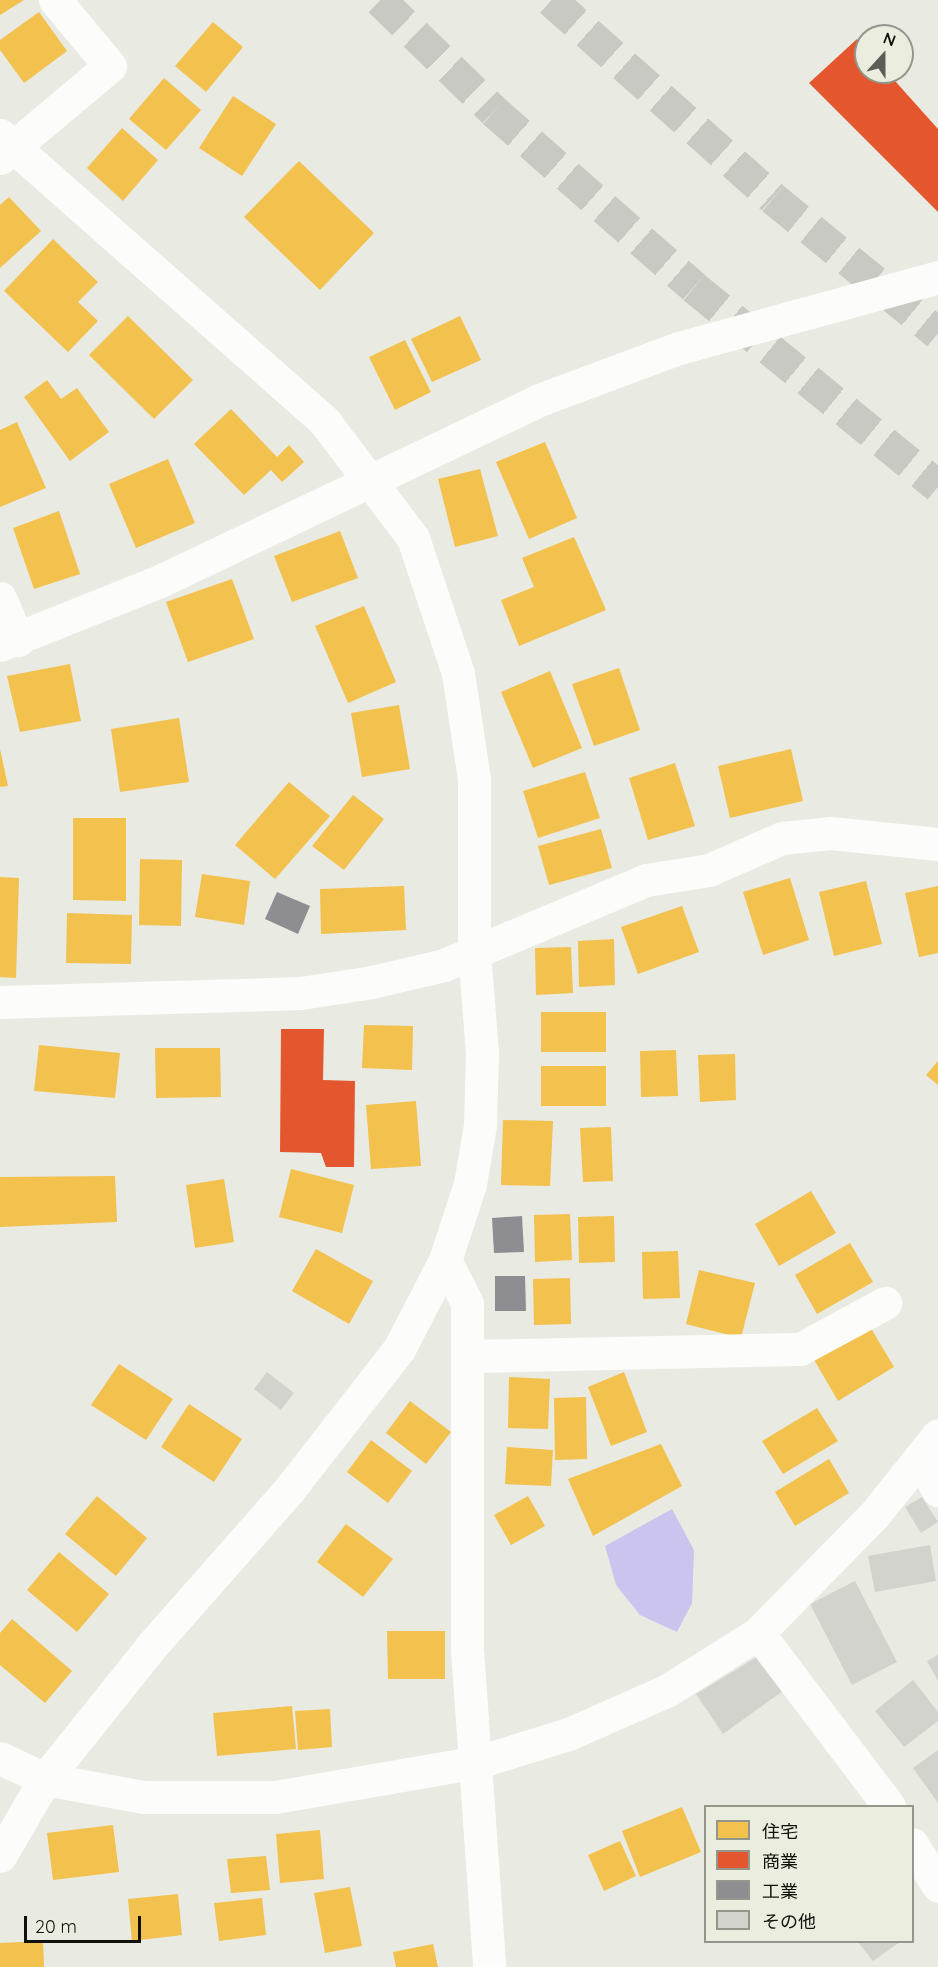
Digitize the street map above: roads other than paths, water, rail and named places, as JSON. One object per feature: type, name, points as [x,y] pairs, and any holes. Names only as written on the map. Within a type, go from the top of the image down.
[{"type":"street","points":[[0,1856],[45,1779],[154,1643],[289,1490],[399,1349],[445,1260],[470,1184],[480,1125],[481,1001],[474,951],[474,779],[459,673],[414,538],[325,422],[5,147],[110,66],[55,0]]},
{"type":"street","points":[[0,598],[9,642],[160,581],[367,478],[538,400],[678,348],[938,277]]},
{"type":"street","points":[[0,1002],[301,993],[444,965],[646,880],[709,870],[782,838],[831,833],[938,844]]},
{"type":"street","points":[[445,1260],[467,1303],[467,1650],[478,1762],[489,1967]]},
{"type":"street","points":[[468,1356],[800,1349],[885,1303]]},
{"type":"street","points":[[0,1758],[45,1779],[142,1797],[275,1797],[478,1762],[571,1733],[668,1690],[758,1633],[874,1515],[929,1446]]},
{"type":"street","points":[[929,1446],[938,1490]]},
{"type":"street","points":[[758,1633],[888,1805]]},
{"type":"street","points":[[914,1847],[938,1886]]},
{"type":"tunnel","points":[[380,0],[494,111],[694,287],[938,486]]},
{"type":"tunnel","points":[[551,0],[773,198],[938,333]]}]
